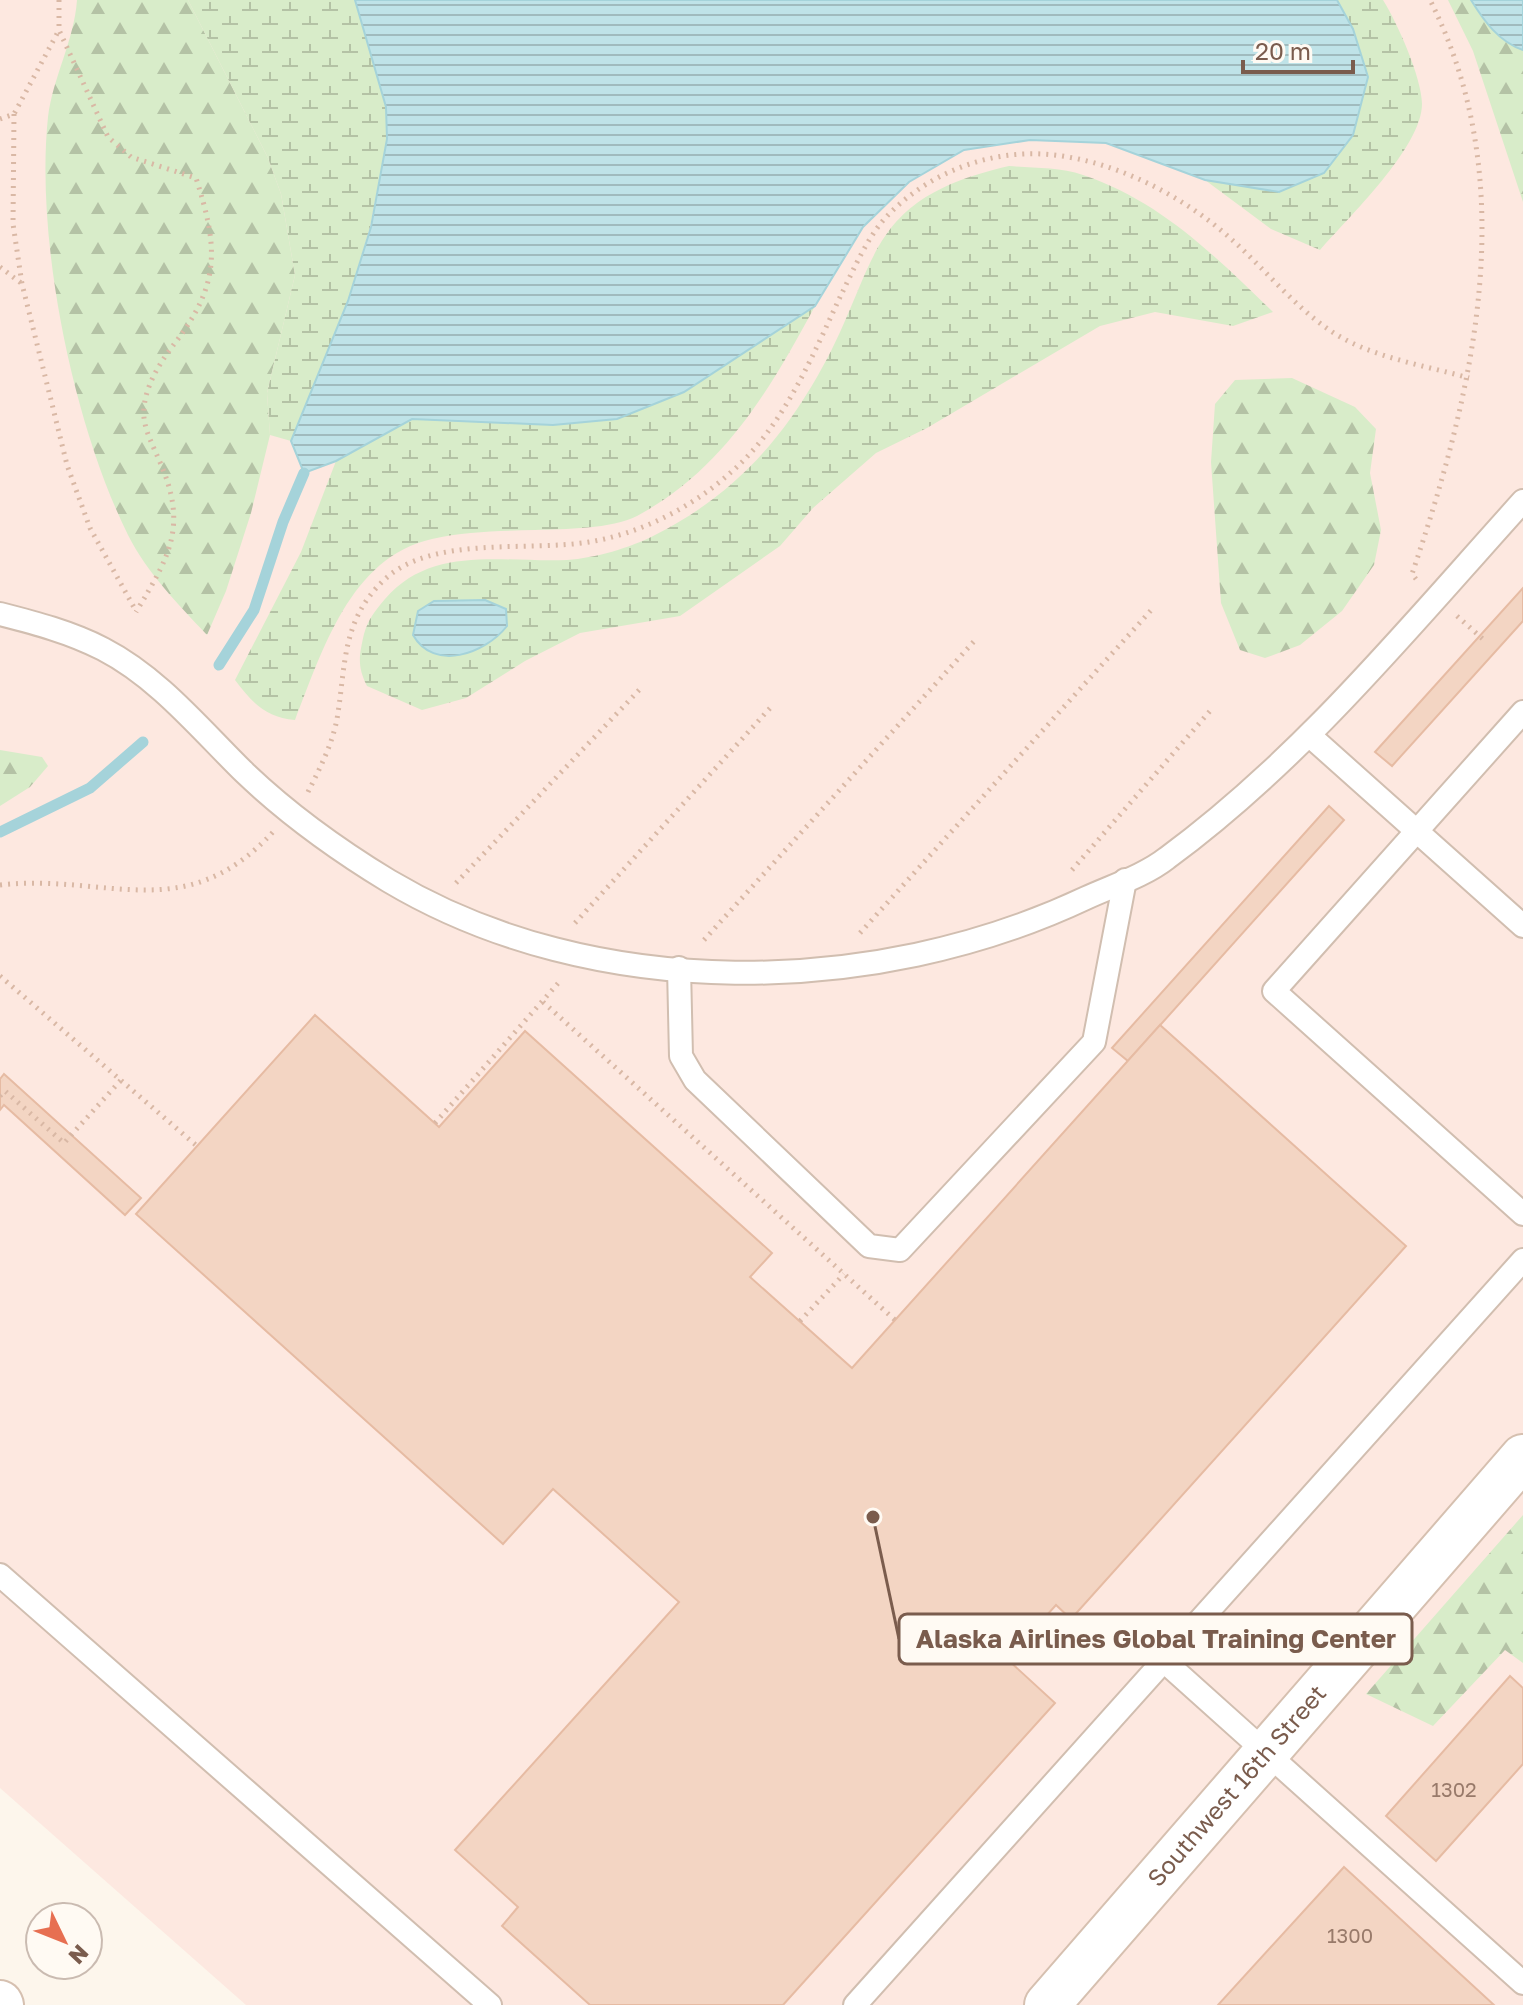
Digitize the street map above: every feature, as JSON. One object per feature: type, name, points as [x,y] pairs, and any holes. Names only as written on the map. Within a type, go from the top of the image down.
[{"type":"street","name":"Southwest 16th Street","points":[[1047,2005],[1523,1457]]},
{"type":"lane","points":[[0,614],[71,635],[134,668],[291,812],[332,844],[436,904],[516,938],[598,958],[679,968],[785,972],[887,961],[966,943],[1053,913],[1162,862],[1257,786],[1309,735],[1523,501]]},
{"type":"lane","points":[[1523,712],[1274,991],[1523,1214]]},
{"type":"lane","points":[[1309,735],[1523,926]]},
{"type":"lane","points":[[679,968],[681,1056],[695,1080],[869,1246],[900,1250],[1094,1042],[1125,880]]},
{"type":"lane","points":[[855,2005],[1523,1260]]},
{"type":"lane","points":[[0,1575],[490,2005]]},
{"type":"lane","points":[[1164,1661],[1523,1983]]},
{"type":"path","points":[[59,0],[59,30],[90,106],[108,137],[131,157],[196,178],[212,233],[214,262],[201,304],[167,354],[145,398],[146,430],[171,487],[177,519],[173,541],[136,612],[90,528],[67,465],[22,284],[13,224],[14,114],[59,30]]},
{"type":"path","points":[[1419,582],[1412,574],[1434,510],[1469,378],[1483,286],[1485,195],[1479,139],[1467,92],[1430,0]]},
{"type":"path","points":[[0,119],[14,114]]},
{"type":"path","points":[[0,885],[47,882],[161,892],[186,887],[243,860],[308,792],[332,739],[347,640],[361,610],[384,580],[421,558],[470,550],[587,543],[623,535],[653,523],[732,473],[780,413],[805,373],[856,265],[887,215],[926,184],[952,169],[1009,156],[1053,155],[1090,161],[1138,180],[1209,221],[1330,330],[1356,344],[1469,378]]},
{"type":"path","points":[[0,267],[22,284]]},
{"type":"path","points":[[829,967],[1154,607]]},
{"type":"path","points":[[1453,612],[1484,640]]},
{"type":"path","points":[[679,968],[977,638]]},
{"type":"path","points":[[436,904],[642,687]]},
{"type":"path","points":[[577,921],[771,707]]},
{"type":"path","points":[[1068,875],[1210,711]]},
{"type":"path","points":[[0,976],[197,1146]]},
{"type":"path","points":[[435,1123],[561,980]]},
{"type":"path","points":[[543,1002],[895,1320]]},
{"type":"path","points":[[0,1096],[5,1091],[64,1143],[121,1080]]},
{"type":"path","points":[[800,1321],[869,1246]]},
{"type":"shaded area","points":[[0,0],[1523,0],[1523,2005],[246,2005],[0,1788]]},
{"type":"green space","points":[[77,0],[188,0],[268,158],[281,194],[295,275],[267,393],[270,435],[251,513],[226,591],[207,635],[154,575],[128,535],[90,440],[62,330],[47,219],[45,166],[48,117]]},
{"type":"green space","points":[[188,0],[355,0],[386,107],[387,139],[370,227],[348,301],[291,441],[270,435],[267,393],[295,275],[281,194],[268,158]]},
{"type":"green space","points":[[1337,0],[1383,0],[1408,50],[1422,104],[1419,121],[1397,161],[1320,250],[1271,229],[1205,180],[1279,192],[1353,29]]},
{"type":"green space","points":[[1448,0],[1471,0],[1500,36],[1523,50],[1523,202],[1473,51]]},
{"type":"green space","points":[[1009,166],[1074,172],[1138,200],[1208,251],[1273,312],[1233,326],[1155,312],[1100,326],[927,428],[876,453],[813,508],[780,546],[680,616],[580,633],[525,661],[466,698],[422,710],[367,686],[360,661],[368,624],[385,599],[424,570],[470,560],[567,560],[612,552],[645,540],[681,520],[728,487],[767,448],[801,403],[837,338],[866,271],[899,219],[925,198],[960,180]]},
{"type":"green space","points":[[815,306],[762,397],[741,425],[695,476],[667,497],[637,516],[615,524],[458,534],[404,549],[380,565],[360,586],[343,611],[316,666],[295,720],[276,716],[261,708],[235,680],[301,552],[336,461],[412,419],[553,425],[617,419],[684,392]]},
{"type":"green space","points":[[1292,378],[1355,407],[1376,429],[1370,473],[1381,530],[1374,565],[1342,611],[1300,645],[1265,658],[1240,650],[1221,603],[1211,462],[1215,404],[1235,380]]},
{"type":"green space","points":[[0,750],[42,757],[48,766],[30,787],[0,806]]},
{"type":"green space","points":[[1523,1515],[1523,1663],[1505,1650],[1433,1726],[1366,1694]]},
{"type":"water","points":[[355,0],[1337,0],[1353,29],[1368,77],[1353,135],[1324,173],[1279,192],[1205,180],[1106,143],[1030,140],[964,150],[909,182],[863,227],[815,306],[684,392],[617,419],[553,425],[412,419],[336,461],[304,473],[291,441],[348,301],[371,227],[387,139],[386,107]]},
{"type":"water","points":[[1471,0],[1523,0],[1523,50],[1499,36]]},
{"type":"water","points":[[485,600],[506,609],[507,626],[498,636],[473,651],[446,656],[433,653],[413,635],[418,611],[434,601]]},
{"type":"building","points":[[1523,588],[1523,621],[1392,766],[1375,752]]},
{"type":"building","points":[[1329,806],[1344,820],[1128,1061],[1112,1048]]},
{"type":"building","points":[[315,1015],[439,1127],[525,1031],[772,1253],[750,1277],[852,1368],[1160,1025],[1406,1246],[1071,1619],[1056,1605],[1007,1659],[1055,1703],[783,2005],[590,2005],[502,1926],[518,1907],[455,1850],[679,1602],[553,1489],[503,1544],[136,1214]]},
{"type":"building","points":[[4,1074],[141,1198],[125,1215],[4,1105],[0,1110],[0,1079]]},
{"type":"building","points":[[1510,1676],[1523,1688],[1523,1764],[1436,1861],[1386,1816]]},
{"type":"building","points":[[1344,1867],[1494,2005],[1218,2005]]},
{"type":"waterway","points":[[219,665],[254,610],[283,522],[304,473]]},
{"type":"waterway","points":[[0,832],[90,788],[143,742]]},
{"type":"place","name":"Alaska Airlines Global Training Center","points":[[873,1517]]}]
